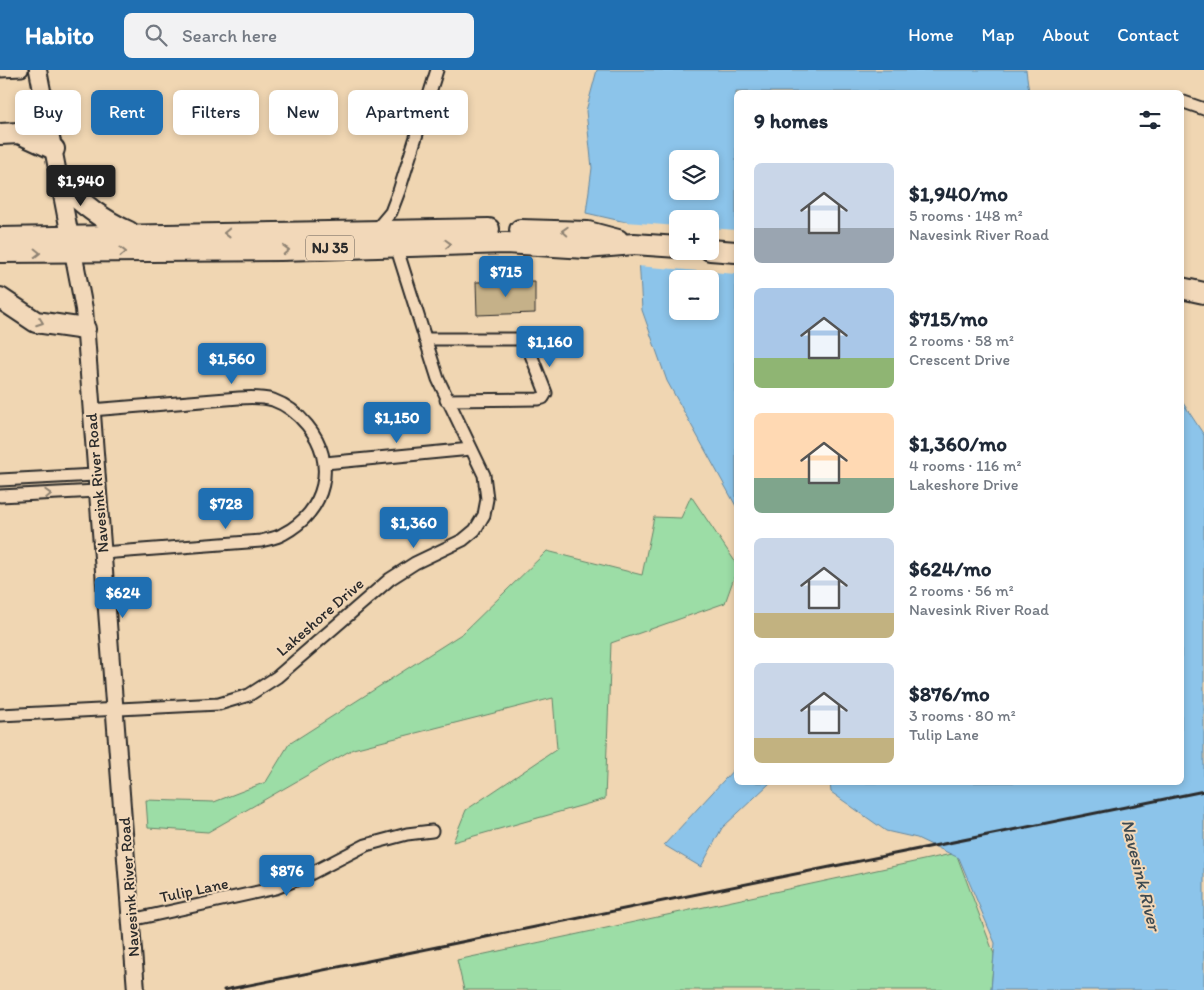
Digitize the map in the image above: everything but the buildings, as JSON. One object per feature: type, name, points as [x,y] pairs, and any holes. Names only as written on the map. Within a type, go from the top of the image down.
[{"type":"highway","points":[[0,134],[19,133],[54,149]]},
{"type":"highway","points":[[61,184],[88,209],[108,222],[134,234]]},
{"type":"highway","points":[[0,224],[36,237]]},
{"type":"highway","name":"NJ 35","points":[[0,252],[73,245],[134,234],[374,232],[457,229],[588,232],[634,244]]},
{"type":"highway","name":"NJ 35","points":[[0,238],[36,237],[73,245],[281,250],[506,243],[586,248],[634,244],[669,246]]},
{"type":"highway","points":[[719,251],[734,252]]},
{"type":"highway","points":[[1184,289],[1204,293]]},
{"type":"highway","points":[[0,298],[36,322],[85,329]]},
{"type":"main road","name":"Navesink River Road","points":[[38,70],[73,245],[85,329],[136,990]]},
{"type":"street","points":[[0,71],[22,70]]},
{"type":"street","points":[[374,232],[391,212],[437,70]]},
{"type":"street","points":[[1184,102],[1204,109]]},
{"type":"street","name":"Lakeshore Drive","points":[[0,715],[219,704],[250,695],[277,677],[390,578],[415,563],[453,547],[474,530],[484,515],[487,499],[484,475],[446,400],[396,246]]},
{"type":"street","points":[[425,339],[522,339],[526,342],[546,393],[543,398],[538,399],[446,400]]},
{"type":"street","points":[[91,410],[257,397],[274,401],[297,413],[314,433],[325,463],[325,478],[317,502],[305,519],[282,535],[261,541],[102,553]]},
{"type":"street","points":[[325,463],[471,449]]},
{"type":"street","points":[[0,480],[95,475]]},
{"type":"street","points":[[0,496],[97,492]]},
{"type":"street","name":"Tulip Lane","points":[[131,920],[276,888],[306,876],[366,845],[407,834],[432,831]]},
{"type":"green space","points":[[691,496],[734,560],[734,578],[725,603],[611,643],[605,799],[453,842],[466,810],[557,749],[553,698],[353,749],[208,832],[148,828],[146,800],[214,802],[266,782],[289,744],[463,633],[547,551],[642,575],[654,517],[681,518]]},
{"type":"green space","points":[[956,853],[994,954],[991,990],[464,990],[457,960]]},
{"type":"water","points":[[597,70],[1026,70],[1029,90],[734,90],[734,502],[667,381],[642,310],[639,257],[630,223],[586,213],[592,168],[586,111]]},
{"type":"water","name":"Navesink River","points":[[1184,405],[1204,435],[1204,990],[991,990],[995,943],[959,858],[917,838],[886,831],[831,792],[830,785],[1184,785]]},
{"type":"water","points":[[734,769],[734,785],[768,785],[722,828],[701,867],[664,845]]},
{"type":"pier","points":[[614,221],[669,225],[669,260],[719,260],[719,229],[734,230],[734,274],[719,273],[719,270],[686,270],[637,266],[627,225]]},
{"type":"railway","points":[[224,990],[1204,791]]}]
